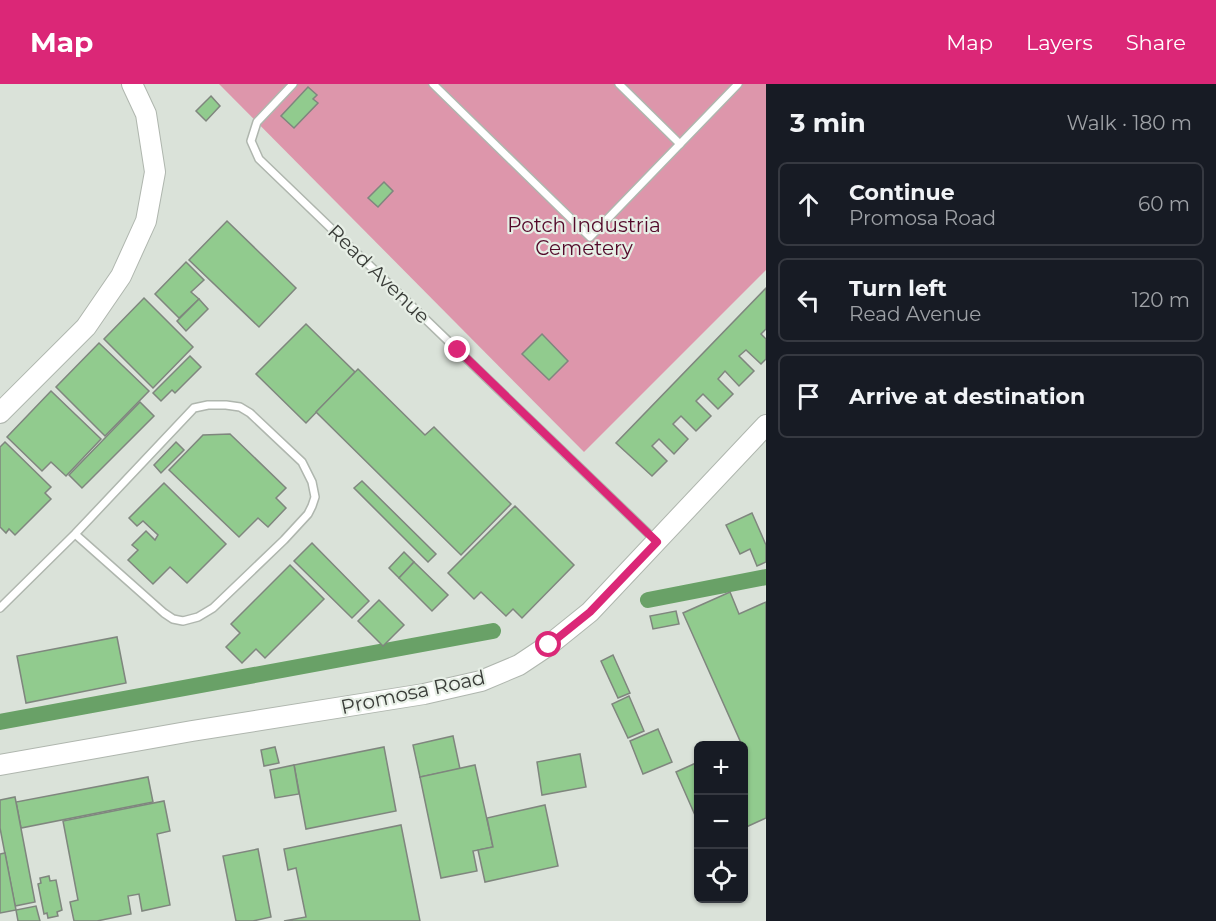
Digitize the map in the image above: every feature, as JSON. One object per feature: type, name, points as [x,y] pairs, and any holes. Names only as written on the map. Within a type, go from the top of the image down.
[{"type":"street","points":[[0,413],[86,327],[121,276],[146,221],[155,172],[147,114],[132,84]]},
{"type":"street","name":"Promosa Road","points":[[0,765],[192,731],[424,694],[481,681],[519,665],[549,645],[590,612],[766,425]]},
{"type":"lane","name":"Read Avenue","points":[[294,84],[257,122],[251,141],[259,159],[657,542]]},
{"type":"lane","points":[[433,84],[590,237],[738,84]]},
{"type":"lane","points":[[619,84],[680,144]]},
{"type":"lane","points":[[0,608],[75,534],[194,408],[226,405],[240,407],[250,413],[302,462],[312,482],[315,497],[308,514],[213,608],[198,617],[183,621],[164,613],[75,534]]},
{"type":"green space","name":"Potch Industria Cemetery","points":[[219,84],[766,84],[766,270],[584,452]]},
{"type":"building","points":[[308,87],[317,95],[313,99],[318,103],[294,128],[281,116]]},
{"type":"building","points":[[211,96],[220,106],[206,121],[196,111]]},
{"type":"building","points":[[384,182],[393,191],[378,207],[368,198]]},
{"type":"building","points":[[227,221],[296,288],[259,327],[189,260]]},
{"type":"building","points":[[186,262],[204,280],[191,292],[199,299],[179,318],[155,294]]},
{"type":"building","points":[[766,288],[766,329],[761,334],[766,339],[766,359],[761,364],[746,350],[739,356],[754,371],[739,386],[725,371],[718,379],[733,394],[718,409],[703,394],[696,401],[711,416],[696,431],[681,416],[673,424],[688,439],[674,454],[659,439],[652,446],[667,461],[652,476],[616,443]]},
{"type":"building","points":[[144,298],[193,347],[153,388],[104,339]]},
{"type":"building","points":[[199,299],[208,309],[186,331],[177,321]]},
{"type":"building","points":[[306,324],[355,372],[306,423],[256,374]]},
{"type":"building","points":[[542,334],[568,361],[549,380],[522,354]]},
{"type":"building","points":[[99,343],[149,391],[105,436],[56,387]]},
{"type":"building","points":[[190,356],[201,367],[175,393],[172,390],[161,401],[153,393]]},
{"type":"building","points":[[358,369],[425,435],[434,427],[511,504],[461,555],[316,412]]},
{"type":"building","points":[[51,391],[101,439],[66,476],[51,462],[42,471],[7,437]]},
{"type":"building","points":[[140,402],[154,416],[82,488],[69,475]]},
{"type":"building","points":[[230,434],[286,488],[276,498],[286,508],[268,527],[258,518],[239,537],[169,470],[203,435]]},
{"type":"building","points":[[5,442],[51,487],[45,493],[51,499],[15,535],[9,529],[6,533],[0,527],[0,447]]},
{"type":"building","points":[[176,442],[184,450],[161,473],[154,465]]},
{"type":"building","points":[[362,481],[436,554],[428,562],[354,488]]},
{"type":"building","points":[[164,483],[226,544],[187,583],[170,567],[153,584],[128,560],[138,550],[132,545],[146,531],[155,540],[158,535],[143,521],[137,526],[129,518]]},
{"type":"building","points":[[515,506],[574,565],[522,618],[513,609],[506,616],[481,592],[474,599],[448,573]]},
{"type":"building","points":[[752,513],[766,545],[766,562],[757,566],[750,549],[740,554],[726,525]]},
{"type":"building","points":[[312,543],[369,601],[352,618],[294,561]]},
{"type":"building","points":[[404,552],[414,562],[399,578],[389,568]]},
{"type":"building","points":[[414,562],[448,595],[432,611],[399,578]]},
{"type":"building","points":[[290,565],[324,599],[265,658],[256,649],[242,663],[226,647],[240,633],[231,624]]},
{"type":"building","points":[[730,592],[739,614],[766,602],[766,818],[748,826],[748,741],[740,741],[683,613]]},
{"type":"building","points":[[379,600],[404,625],[383,646],[358,621]]},
{"type":"building","points":[[676,611],[679,624],[653,629],[650,616]]},
{"type":"building","points":[[117,637],[126,683],[26,703],[17,656]]},
{"type":"building","points":[[613,655],[630,693],[618,698],[601,661]]},
{"type":"building","points":[[629,696],[644,731],[628,738],[612,704]]},
{"type":"building","points":[[658,729],[672,762],[643,774],[630,741]]},
{"type":"building","points":[[453,736],[460,769],[420,777],[413,745]]},
{"type":"building","points":[[275,747],[279,763],[264,766],[261,750]]},
{"type":"building","points":[[384,747],[396,811],[306,829],[294,765]]},
{"type":"building","points":[[580,754],[586,787],[542,795],[537,762]]},
{"type":"building","points":[[694,764],[694,813],[676,772]]},
{"type":"building","points":[[294,765],[299,794],[275,798],[270,770]]},
{"type":"building","points":[[475,765],[493,847],[473,851],[477,871],[441,878],[420,777]]},
{"type":"building","points":[[148,777],[153,802],[21,828],[16,802]]},
{"type":"building","points":[[15,797],[35,902],[15,906],[0,828],[0,800]]},
{"type":"building","points":[[164,801],[170,831],[157,834],[170,905],[142,911],[139,894],[128,896],[131,914],[97,921],[74,921],[70,902],[78,900],[63,821]]},
{"type":"building","points":[[545,805],[558,866],[485,882],[478,850],[493,847],[487,818]]},
{"type":"building","points":[[401,825],[420,921],[284,921],[306,917],[296,868],[288,870],[284,849]]},
{"type":"building","points":[[258,849],[271,917],[253,921],[236,921],[223,856]]},
{"type":"building","points":[[5,853],[16,910],[0,913],[0,854]]},
{"type":"building","points":[[49,876],[50,881],[56,880],[62,910],[57,912],[58,916],[48,918],[47,913],[44,914],[38,884],[41,883],[40,878]]},
{"type":"building","points":[[36,906],[40,921],[18,921],[16,910]]},
{"type":"waterway","points":[[648,600],[766,577]]},
{"type":"waterway","points":[[0,722],[493,631]]},
{"type":"route","points":[[458,350],[657,542],[590,612],[549,645]]}]
